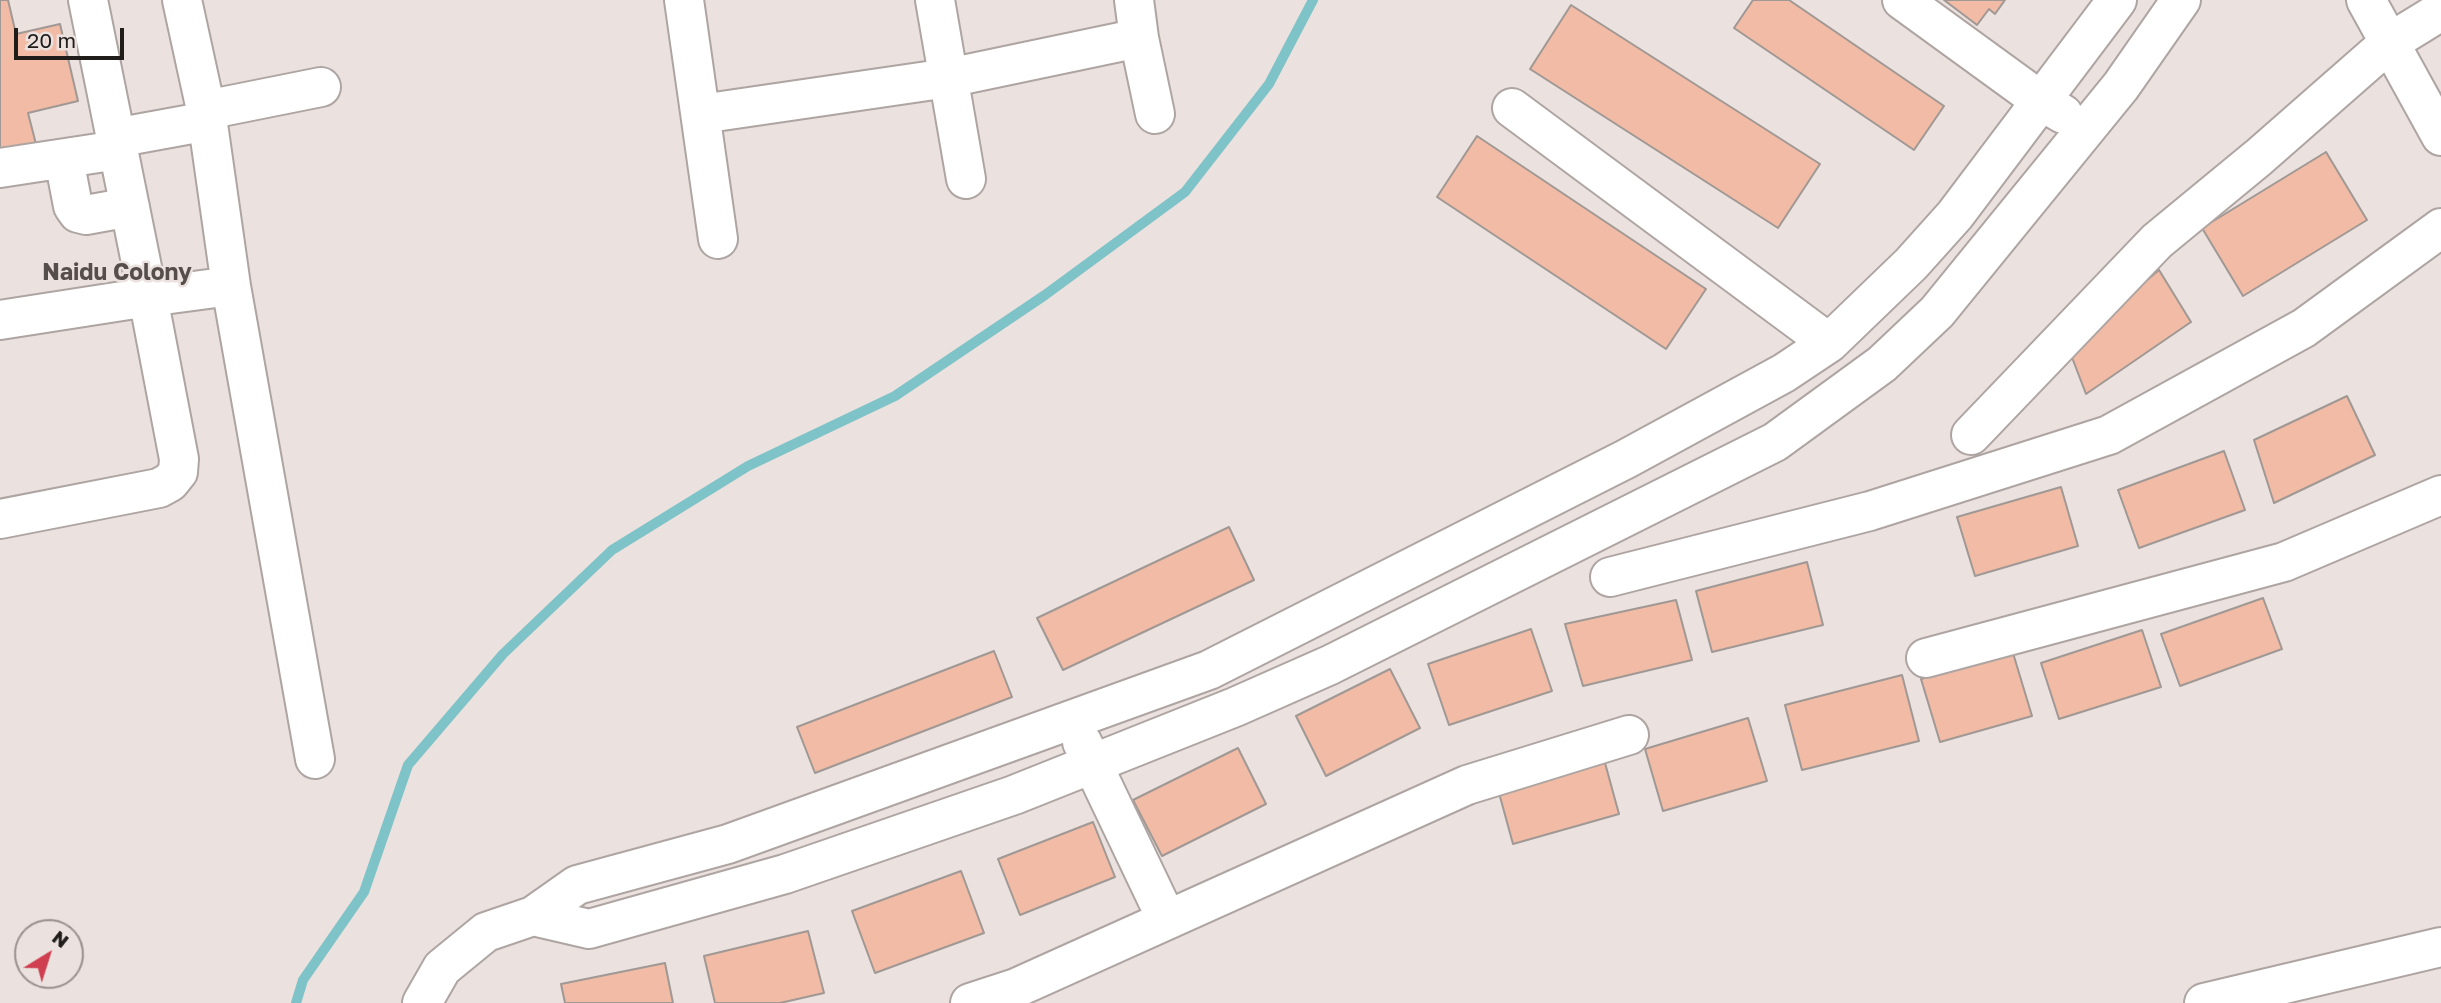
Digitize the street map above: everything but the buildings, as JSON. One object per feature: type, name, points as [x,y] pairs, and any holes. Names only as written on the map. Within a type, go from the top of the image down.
[{"type":"main road","points":[[0,519],[159,488],[170,482],[177,472],[179,459],[88,0]]},
{"type":"main road","points":[[182,0],[207,115],[231,286],[315,759]]},
{"type":"main road","points":[[684,0],[718,239]]},
{"type":"main road","points":[[935,0],[965,179]]},
{"type":"main road","points":[[1134,0],[1155,114]]},
{"type":"main road","points":[[1902,0],[2041,101],[2088,128]]},
{"type":"main road","points":[[422,1003],[442,968],[486,932],[533,916],[577,885],[728,844],[1209,670],[1682,429],[1784,373],[1829,343],[1937,235],[2117,0]]},
{"type":"main road","points":[[533,916],[589,929],[785,874],[1014,795],[1235,708],[1330,665],[1775,442],[1831,404],[1882,364],[1937,312],[2088,128],[2181,0]]},
{"type":"main road","points":[[2366,0],[2441,136]]},
{"type":"main road","points":[[1971,435],[2157,241],[2259,157],[2389,43],[2441,11]]},
{"type":"main road","points":[[701,114],[948,78],[1139,38]]},
{"type":"main road","points":[[0,169],[64,159],[207,115],[321,88]]},
{"type":"main road","points":[[1512,108],[1829,343]]},
{"type":"main road","points":[[64,159],[73,206],[78,213],[86,215],[130,207]]},
{"type":"main road","points":[[1610,578],[1870,511],[2109,435],[2304,328],[2441,228]]},
{"type":"main road","points":[[0,320],[231,286]]},
{"type":"main road","points":[[1926,658],[2284,562],[2441,495]]},
{"type":"main road","points":[[1072,720],[1167,920]]},
{"type":"main road","points":[[970,1003],[1016,988],[1468,785],[1629,735]]},
{"type":"main road","points":[[2204,1003],[2441,947]]},
{"type":"waterway","points":[[296,1003],[303,980],[364,892],[408,765],[503,654],[612,550],[748,466],[895,396],[1045,295],[1185,192],[1269,84],[1313,0]]},
{"type":"district","name":"Naidu Colony","points":[[117,273]]}]
